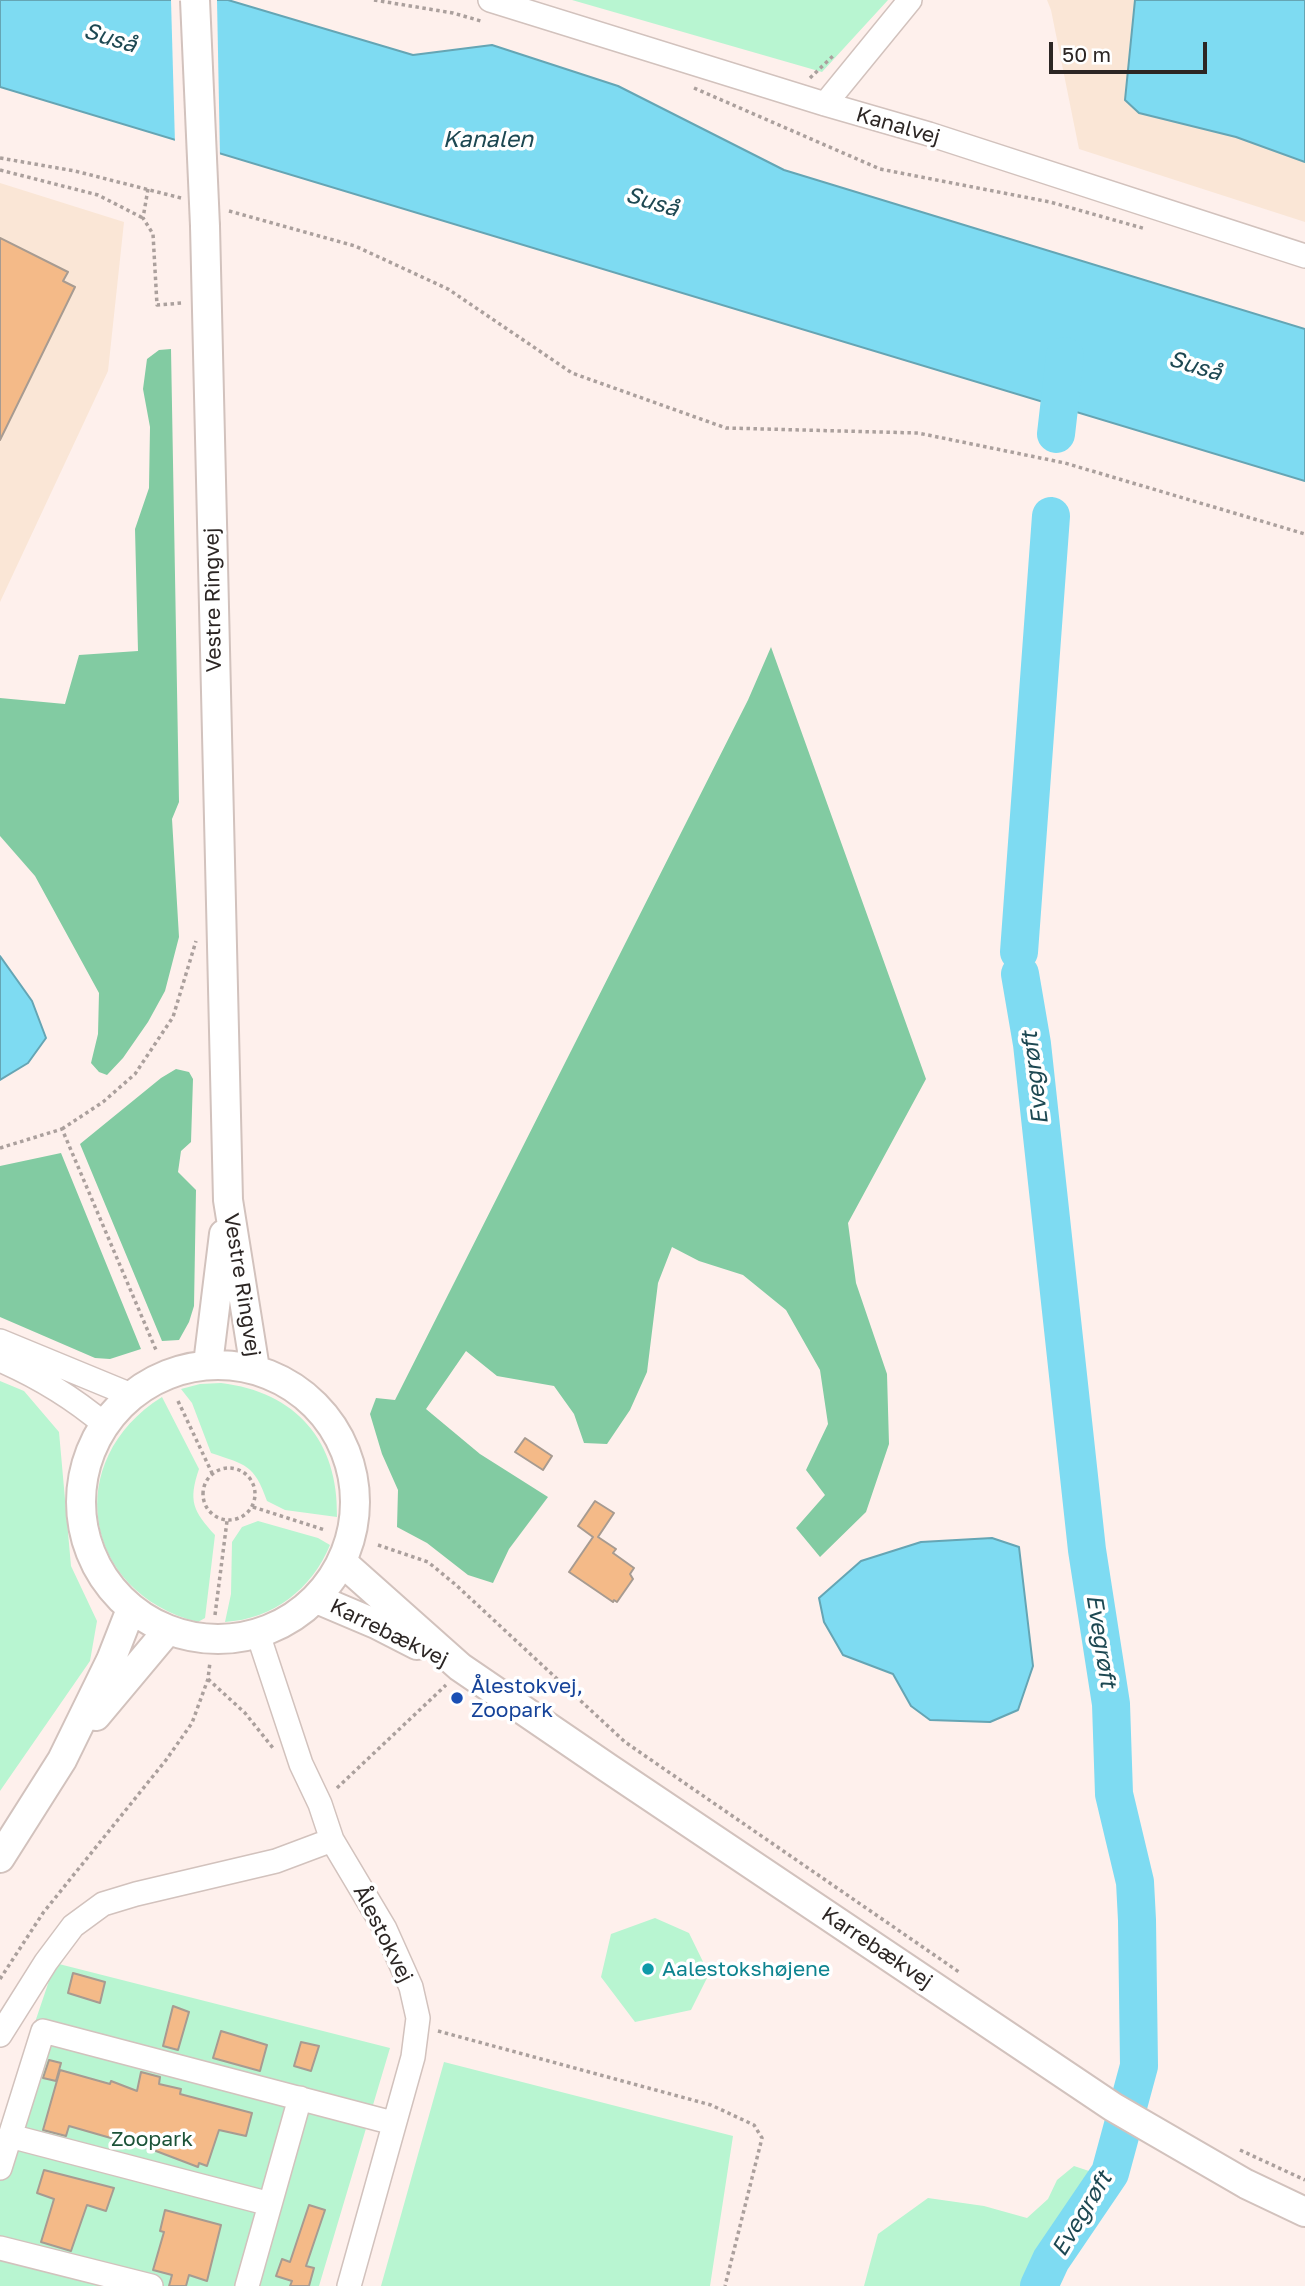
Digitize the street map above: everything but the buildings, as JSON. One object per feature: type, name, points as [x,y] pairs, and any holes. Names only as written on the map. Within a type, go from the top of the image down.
[{"type":"main road","name":"Vestre Ringvej","points":[[195,0],[215,218],[228,1200],[208,1364]]},
{"type":"main road","name":"Vestre Ringvej","points":[[228,1200],[255,1369]]},
{"type":"main road","points":[[208,1364],[255,1369],[283,1381],[308,1398],[329,1419],[344,1446],[353,1474],[356,1504],[353,1534],[331,1582],[317,1599],[299,1614],[280,1626],[236,1639],[190,1637],[168,1630],[131,1609],[111,1588],[100,1571],[85,1536],[80,1507],[82,1478],[90,1450],[104,1424],[131,1395],[154,1380],[181,1369],[208,1364]]},
{"type":"main road","name":"Karrebækvej","points":[[342,1562],[460,1667]]},
{"type":"main road","name":"Karrebækvej","points":[[317,1599],[376,1624],[460,1667],[1113,2106],[1246,2184],[1305,2212]]},
{"type":"main road","points":[[0,1858],[62,1759],[111,1660],[131,1609]]},
{"type":"main road","points":[[62,1759],[131,1671],[168,1630]]},
{"type":"street","name":"Kanalvej","points":[[490,0],[929,134],[1305,256]]},
{"type":"street","points":[[825,104],[910,0]]},
{"type":"street","points":[[0,1341],[131,1395]]},
{"type":"street","points":[[0,1360],[31,1374],[76,1401],[104,1424]]},
{"type":"street","name":"Ålestokvej","points":[[258,1634],[301,1764],[320,1804],[332,1840],[384,1929],[406,1975],[416,2007],[413,2057],[349,2286]]},
{"type":"street","points":[[0,2035],[46,1962],[73,1926],[103,1905],[136,1894],[276,1861],[332,1840]]},
{"type":"street","points":[[0,2168],[43,2031],[393,2123]]},
{"type":"street","points":[[247,2286],[300,2098]]},
{"type":"street","points":[[10,2136],[270,2204]]},
{"type":"street","points":[[0,2248],[150,2286]]},
{"type":"path","points":[[374,0],[453,13],[492,24]]},
{"type":"path","points":[[692,87],[880,169],[1050,202],[1156,232]]},
{"type":"path","points":[[0,158],[75,171],[187,200]]},
{"type":"path","points":[[0,170],[98,195],[143,218],[153,234],[157,305],[181,303]]},
{"type":"path","points":[[143,218],[148,189]]},
{"type":"path","points":[[215,218],[355,246],[449,289],[572,373],[726,428],[918,433],[1065,463],[1305,534]]},
{"type":"path","points":[[0,1148],[62,1129],[103,1102],[135,1073],[173,1017],[196,945],[195,931]]},
{"type":"path","points":[[62,1129],[156,1350]]},
{"type":"path","points":[[178,1401],[212,1473]]},
{"type":"path","points":[[229,1467],[246,1473],[255,1489],[253,1506],[242,1517],[227,1521],[211,1514],[205,1507],[203,1489],[212,1473],[229,1467]]},
{"type":"path","points":[[253,1506],[325,1530]]},
{"type":"path","points":[[215,1615],[227,1521]]},
{"type":"path","points":[[378,1545],[428,1563],[456,1584],[625,1742],[965,1976]]},
{"type":"path","points":[[0,1979],[43,1913],[166,1760],[192,1723],[208,1679],[210,1662]]},
{"type":"path","points":[[320,1804],[442,1689],[460,1667]]},
{"type":"path","points":[[208,1679],[245,1713],[271,1747],[301,1764]]},
{"type":"path","points":[[417,2025],[711,2105],[754,2125],[762,2138],[724,2286]]},
{"type":"path","points":[[1233,2147],[1305,2180]]},
{"type":"shaded area","points":[[1047,0],[1305,0],[1305,222],[1079,149]]},
{"type":"shaded area","points":[[0,183],[124,222],[108,371],[0,602]]},
{"type":"green space","points":[[572,0],[888,0],[822,72]]},
{"type":"green space","points":[[171,349],[179,802],[172,819],[179,937],[165,991],[148,1022],[123,1058],[107,1075],[99,1072],[91,1063],[98,1034],[99,993],[35,876],[0,836],[0,698],[65,704],[79,655],[138,651],[135,529],[149,488],[150,427],[143,389],[147,359],[159,350]]},
{"type":"green space","points":[[771,647],[926,1079],[848,1223],[856,1283],[887,1374],[889,1444],[866,1512],[820,1557],[796,1528],[825,1495],[806,1470],[828,1424],[820,1370],[786,1310],[743,1275],[699,1261],[672,1247],[658,1283],[647,1372],[630,1410],[607,1444],[584,1443],[574,1414],[554,1386],[497,1376],[466,1351],[426,1409],[480,1454],[548,1497],[509,1549],[493,1583],[468,1575],[427,1543],[397,1527],[398,1490],[382,1454],[370,1414],[376,1398],[395,1400],[748,700]]},
{"type":"green space","points":[[176,1069],[189,1072],[193,1079],[191,1142],[181,1151],[178,1172],[196,1190],[194,1306],[179,1340],[162,1341],[80,1144],[161,1078]]},
{"type":"green space","points":[[61,1153],[141,1349],[110,1359],[95,1358],[0,1317],[0,1166]]},
{"type":"green space","points":[[0,1381],[24,1391],[59,1432],[71,1566],[97,1621],[90,1661],[0,1791]]},
{"type":"green space","points":[[221,1383],[248,1388],[271,1397],[291,1409],[308,1425],[321,1444],[330,1465],[336,1490],[337,1517],[285,1510],[267,1501],[253,1473],[233,1460],[211,1453],[192,1403],[181,1389],[200,1384]]},
{"type":"green space","points":[[162,1397],[199,1469],[193,1498],[197,1512],[215,1535],[205,1618],[198,1622],[159,1607],[129,1583],[109,1555],[99,1522],[98,1488],[109,1455],[130,1424]]},
{"type":"green space","points":[[258,1521],[318,1538],[330,1545],[313,1575],[289,1599],[259,1615],[225,1622],[231,1594],[232,1542],[242,1527]]},
{"type":"green space","points":[[655,1918],[689,1933],[709,1974],[691,2010],[635,2022],[601,1977],[611,1934]]},
{"type":"green space","name":"Zoopark","points":[[55,1963],[390,2048],[319,2286],[0,2286],[0,2126]]},
{"type":"green space","points":[[444,2062],[733,2136],[710,2286],[381,2286]]},
{"type":"green space","points":[[1074,2166],[1089,2171],[1087,2186],[1044,2254],[1028,2286],[864,2286],[878,2234],[928,2198],[984,2206],[1027,2218],[1048,2199],[1057,2180]]},
{"type":"water","name":"Kanalen","points":[[0,0],[228,0],[413,55],[492,45],[618,86],[784,170],[1305,329],[1305,481],[0,87]]},
{"type":"water","points":[[1135,0],[1305,0],[1305,162],[1236,137],[1139,113],[1125,100]]},
{"type":"water","points":[[0,956],[32,1001],[46,1038],[28,1063],[0,1080]]},
{"type":"water","points":[[992,1538],[1019,1547],[1033,1666],[1018,1710],[990,1722],[930,1720],[911,1706],[893,1674],[843,1655],[824,1622],[819,1598],[861,1561],[921,1542]]},
{"type":"pier","points":[[171,0],[217,0],[220,157],[175,144]]},
{"type":"waterway","name":"Evegrøft","points":[[1056,434],[1065,356]]},
{"type":"waterway","name":"Evegrøft","points":[[1019,952],[1051,516]]},
{"type":"waterway","name":"Evegrøft","points":[[1020,974],[1032,1044],[1087,1550],[1111,1704],[1114,1794],[1135,1882],[1137,1920],[1139,2066],[1110,2173],[1051,2260],[1039,2286]]},
{"type":"place","name":"Ålestokvej, Zoopark","points":[[457,1698]]},
{"type":"place","name":"Aalestokshøjene","points":[[648,1969]]},
{"type":"water label","name":"Suså","points":[[110,38]]},
{"type":"water label","name":"Suså","points":[[652,202]]},
{"type":"water label","name":"Suså","points":[[1195,366]]}]
